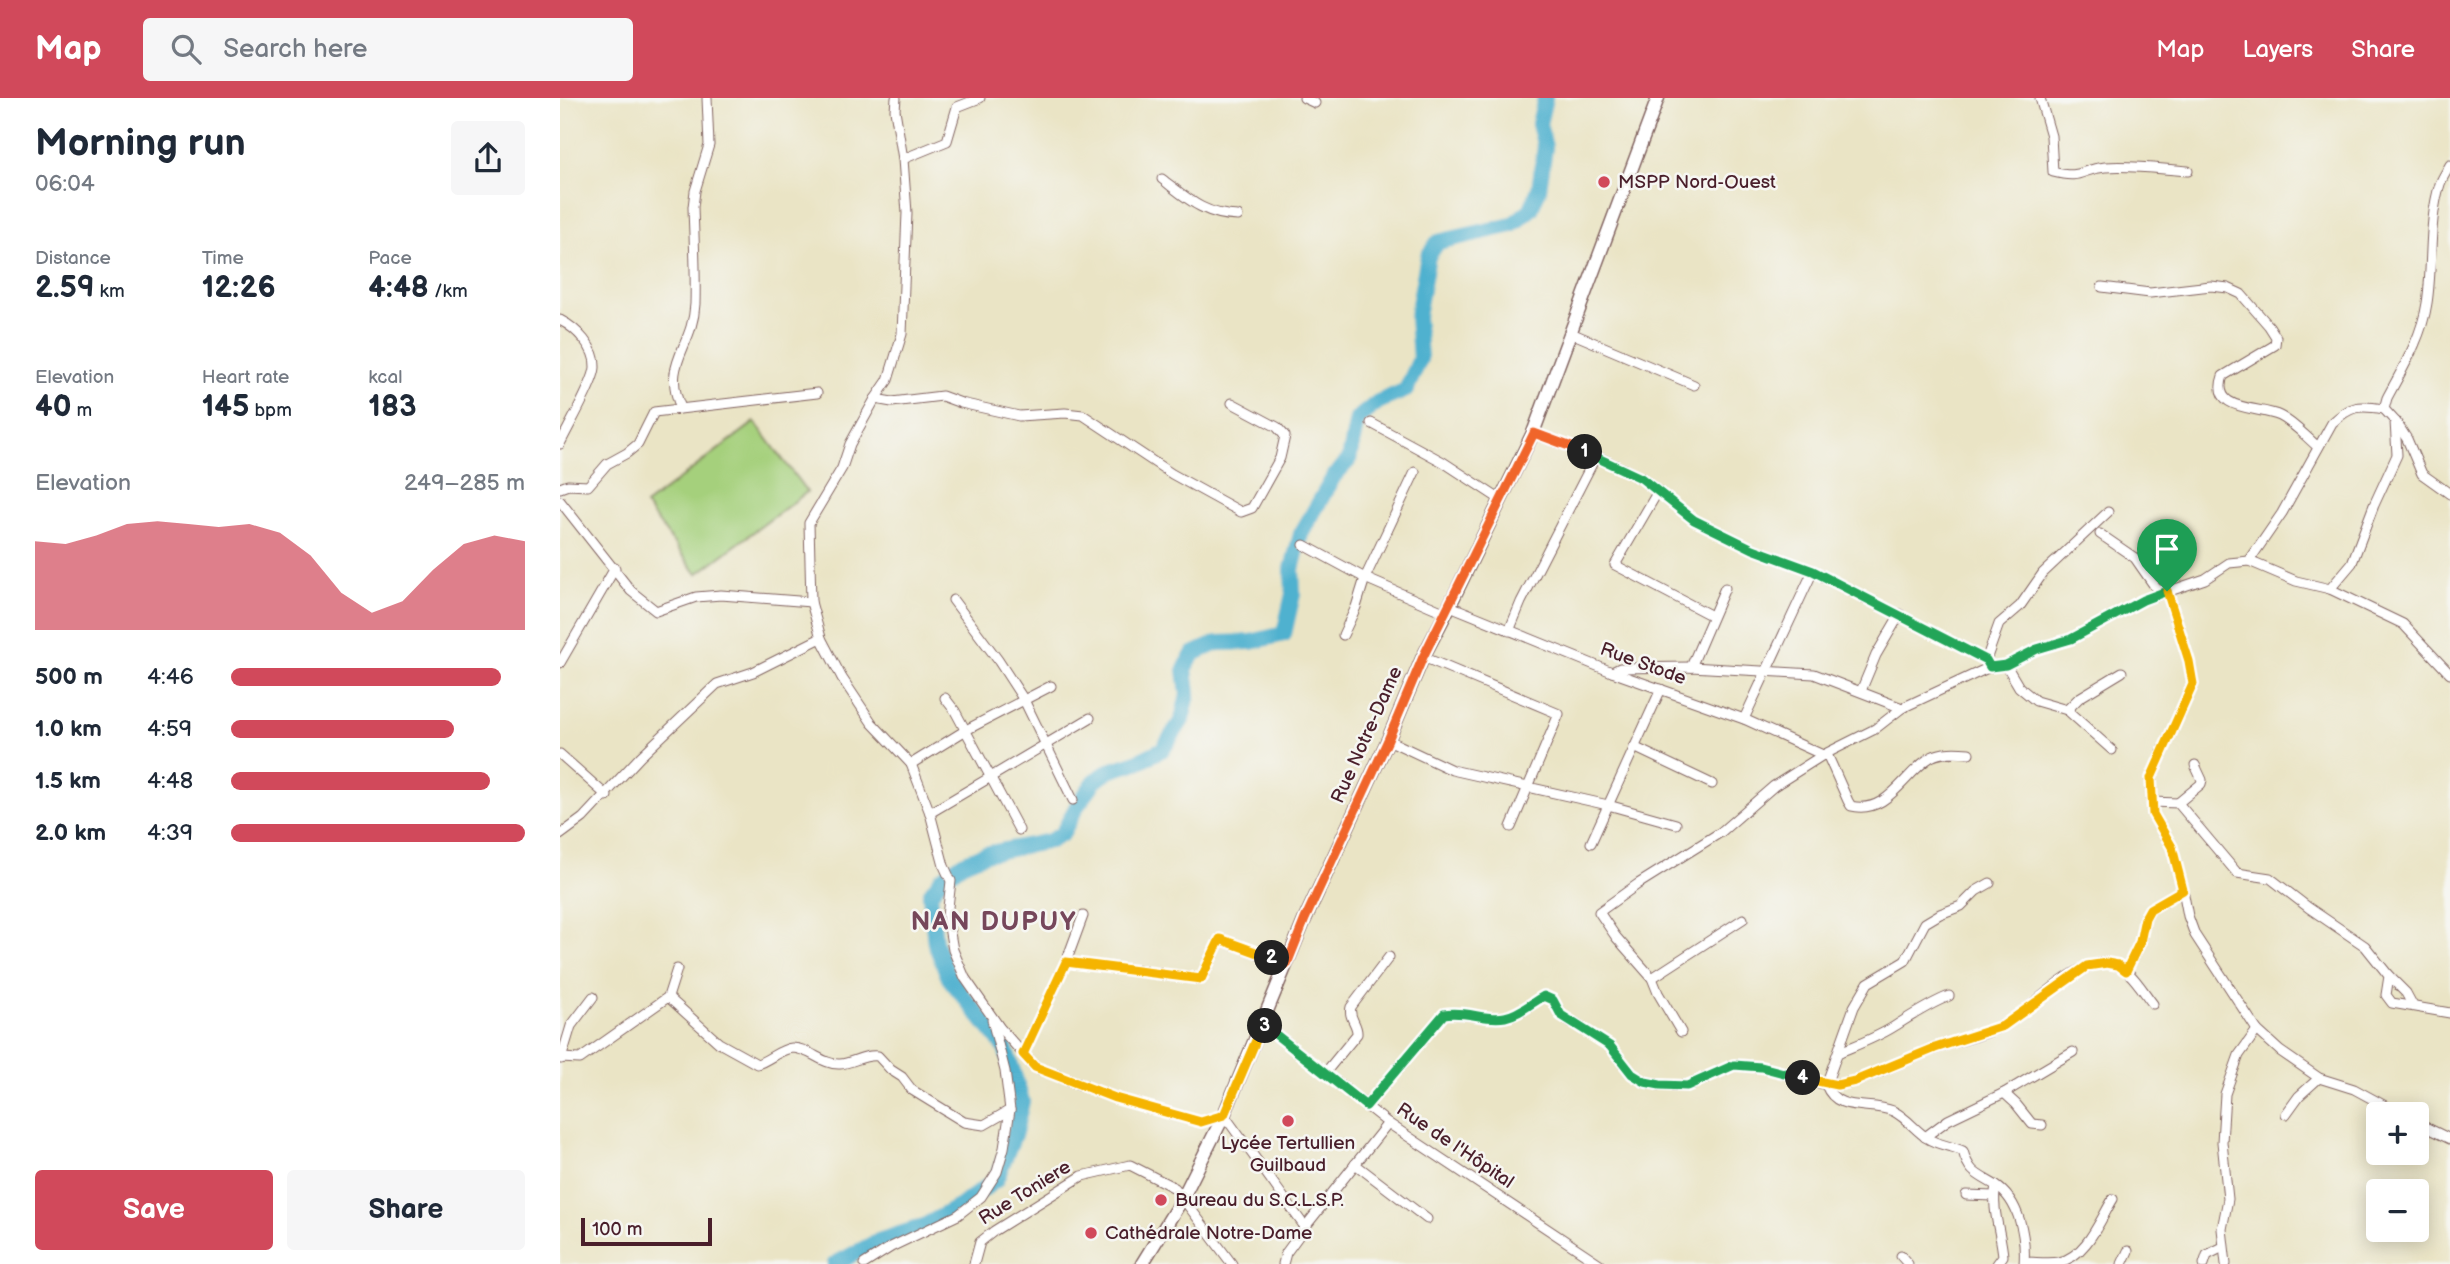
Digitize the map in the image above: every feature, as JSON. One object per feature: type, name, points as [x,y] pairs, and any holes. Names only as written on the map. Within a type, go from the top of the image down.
[{"type":"street","points":[[681,408],[674,392],[673,376],[690,334],[695,307],[693,207],[709,145],[707,98]]},
{"type":"street","points":[[896,98],[895,110],[904,159],[907,251],[902,334],[888,380],[850,444],[842,468],[809,523],[811,602],[821,638],[842,678],[872,723],[911,764],[930,813],[944,866],[951,881],[947,916],[953,950],[965,978],[1023,1054],[1035,1067],[1115,1098],[1201,1122],[1224,1115],[1305,1227]]},
{"type":"street","points":[[904,159],[947,141],[957,107],[980,98]]},
{"type":"street","points":[[1304,98],[1315,103]]},
{"type":"street","name":"Rue Notre-Dame","points":[[1142,1264],[1182,1199],[1224,1115],[1305,919],[1388,740],[1423,657],[1534,433],[1658,98]]},
{"type":"street","points":[[2040,98],[2051,136],[2053,172],[2072,177],[2106,167],[2188,171]]},
{"type":"street","points":[[2384,409],[2420,333],[2432,268],[2432,234],[2440,184],[2450,165]]},
{"type":"street","points":[[1162,179],[1203,209],[1220,216],[1238,216]]},
{"type":"street","points":[[2102,287],[2150,293],[2211,286],[2228,288],[2241,294],[2269,326],[2276,337],[2275,345],[2223,376],[2220,385],[2223,396],[2231,404],[2269,411],[2283,417],[2318,447]]},
{"type":"street","points":[[560,320],[576,330],[592,353],[595,370],[560,444]]},
{"type":"street","points":[[1572,334],[1695,385]]},
{"type":"street","points":[[560,488],[568,485],[588,486],[607,464],[638,444],[654,412],[817,393]]},
{"type":"street","points":[[875,399],[892,402],[942,397],[1019,415],[1083,415],[1172,474],[1241,512],[1246,512],[1252,508],[1280,458],[1285,436],[1278,427],[1232,403]]},
{"type":"street","points":[[2249,561],[2282,513],[2332,423],[2341,414],[2356,406],[2384,409],[2407,439],[2422,474],[2450,494]]},
{"type":"street","points":[[2330,589],[2352,564],[2374,505],[2397,455],[2395,421]]},
{"type":"street","points":[[1371,423],[1443,462],[1501,500]]},
{"type":"street","points":[[1534,433],[1596,456],[1641,478],[1694,520],[1753,549],[1813,571],[1899,614],[1988,664],[2006,665],[2037,649],[2071,639],[2143,600],[2204,579],[2229,564],[2249,561],[2296,581],[2330,589],[2403,624],[2450,674]]},
{"type":"street","points":[[1510,631],[1521,602],[1596,456]]},
{"type":"street","points":[[1343,635],[1365,578],[1415,472]]},
{"type":"street","points":[[1657,493],[1615,565],[1713,616]]},
{"type":"street","points":[[560,501],[631,591],[656,611],[696,597],[721,595],[811,602]]},
{"type":"street","points":[[1681,1032],[1658,993],[1653,978],[1616,937],[1599,912],[1721,832],[1774,786],[1825,754],[1875,729],[1902,708],[1988,664],[1999,624],[2020,606],[2043,573],[2108,512]]},
{"type":"street","points":[[2100,534],[2135,558],[2163,592],[2189,661],[2193,684],[2151,778],[2153,814],[2172,847],[2188,916],[2199,943],[2257,1030],[2285,1055],[2319,1079],[2354,1089],[2378,1102]]},
{"type":"street","name":"Rue Stode","points":[[1304,545],[1365,578],[1744,719],[1825,754]]},
{"type":"street","points":[[560,663],[615,568]]},
{"type":"street","points":[[1744,719],[1813,571]]},
{"type":"street","points":[[1690,667],[1725,588]]},
{"type":"street","points":[[953,600],[1024,700],[1073,800]]},
{"type":"street","points":[[1861,691],[1876,655],[1899,614]]},
{"type":"street","points":[[560,835],[607,796],[640,757],[717,684],[752,672],[821,638]]},
{"type":"street","points":[[1423,657],[1559,714],[1511,827]]},
{"type":"street","points":[[2006,665],[2019,687],[2036,701],[2067,710],[2112,750]]},
{"type":"street","points":[[1612,672],[1620,667],[1690,667],[1814,674],[1902,708]]},
{"type":"street","points":[[2067,710],[2079,698],[2122,672]]},
{"type":"street","points":[[911,764],[966,730],[1051,686]]},
{"type":"street","points":[[1591,843],[1661,689]]},
{"type":"street","points":[[945,698],[966,730],[1019,830]]},
{"type":"street","points":[[930,813],[1090,718]]},
{"type":"street","points":[[1388,740],[1452,770],[1608,805],[1676,824]]},
{"type":"street","points":[[1634,747],[1712,784]]},
{"type":"street","points":[[1825,754],[1851,806],[1858,808],[1874,805],[1899,788],[1932,756],[1951,752],[1969,753]]},
{"type":"street","points":[[560,754],[607,796]]},
{"type":"street","points":[[2152,802],[2178,803],[2201,784],[2202,780],[2195,765]]},
{"type":"street","points":[[2178,803],[2237,873],[2270,878],[2365,946],[2406,993],[2413,1006]]},
{"type":"street","points":[[1990,883],[1976,891],[1961,906],[1925,923],[1905,961],[1868,983],[1854,1007],[1840,1052],[1826,1084],[1829,1093],[1836,1100],[1857,1106],[1891,1110],[1926,1137],[1964,1151],[1967,1165],[2010,1199],[2018,1215],[2024,1242],[2024,1263],[2056,1263],[2074,1255],[2085,1245],[2113,1199]]},
{"type":"street","points":[[2126,971],[2137,950],[2150,909],[2183,890]]},
{"type":"street","points":[[1023,1054],[1066,962],[1083,916]]},
{"type":"street","points":[[1653,978],[1743,919]]},
{"type":"street","points":[[1066,962],[1201,979],[1220,939],[1287,964]]},
{"type":"street","points":[[1325,1073],[1357,1034],[1350,1016],[1351,1007],[1389,957]]},
{"type":"street","points":[[1366,1106],[1444,1014],[1459,1012],[1501,1018],[1517,1013],[1544,996],[1553,1000],[1561,1015],[1610,1046],[1632,1074],[1645,1082],[1687,1086],[1734,1065],[1761,1067],[1826,1084],[1837,1085],[1855,1081],[1935,1048],[2003,1026],[2087,966],[2107,963],[2118,965],[2153,1004]]},
{"type":"street","points":[[593,996],[571,1026],[561,1058],[580,1059],[668,997],[677,969]]},
{"type":"street","points":[[2389,976],[2386,995],[2389,1000],[2397,1004],[2450,1013]]},
{"type":"street","points":[[1840,1052],[1896,1026],[1926,1004],[1949,996]]},
{"type":"street","points":[[668,997],[719,1043],[757,1064],[789,1048],[807,1051],[828,1062],[839,1064],[865,1056],[878,1056],[912,1090],[964,1122],[984,1125],[1010,1111]]},
{"type":"street","points":[[864,1264],[891,1247],[958,1215],[981,1197],[997,1172],[1010,1111],[1005,1071],[991,1015]]},
{"type":"street","name":"Rue de l'Hôpital","points":[[1263,1024],[1388,1123],[1597,1263]]},
{"type":"street","points":[[2226,1264],[2222,1229],[2228,1199],[2222,1142],[2225,1094],[2239,1055],[2257,1030]]},
{"type":"street","points":[[1926,1137],[1948,1120],[2004,1093],[2073,1052]]},
{"type":"street","points":[[2286,1114],[2298,1096],[2319,1079]]},
{"type":"street","points":[[2004,1093],[2017,1104],[2032,1124],[2042,1125]]},
{"type":"street","points":[[1283,1264],[1286,1253],[1305,1227],[1388,1123]]},
{"type":"street","points":[[2429,1129],[2450,1139]]},
{"type":"street","points":[[1356,1164],[1427,1219]]},
{"type":"street","name":"Rue Toniere","points":[[975,1264],[980,1242],[994,1231],[1082,1176],[1130,1165],[1175,1188],[1232,1264]]},
{"type":"street","points":[[1996,1186],[1994,1196],[2003,1256],[1997,1264]]},
{"type":"street","points":[[1966,1195],[1994,1196]]},
{"type":"street","points":[[2204,1264],[2207,1255],[2223,1247]]},
{"type":"street","points":[[2122,1264],[2128,1251]]},
{"type":"street","points":[[1901,1256],[1908,1264]]},
{"type":"green space","points":[[755,422],[807,492],[697,574],[645,505]]},
{"type":"waterway","points":[[835,1264],[878,1241],[924,1226],[960,1206],[996,1180],[1015,1132],[1022,1101],[1005,1048],[949,978],[935,943],[930,894],[941,879],[963,863],[985,854],[1050,841],[1062,834],[1095,781],[1109,771],[1137,762],[1163,749],[1182,720],[1188,694],[1185,669],[1193,654],[1217,643],[1251,642],[1284,634],[1293,594],[1292,569],[1301,534],[1334,476],[1349,460],[1357,419],[1378,402],[1406,390],[1420,359],[1417,316],[1428,256],[1438,242],[1512,225],[1531,209],[1539,189],[1545,147],[1539,124],[1545,98]]},
{"type":"place","name":"MSPP Nord-Ouest","points":[[1604,182]]},
{"type":"place","name":"Lycée Tertullien Guilbaud","points":[[1288,1121]]},
{"type":"place","name":"Bureau du S.C.L.S.P.","points":[[1161,1200]]},
{"type":"place","name":"Cathédrale Notre-Dame","points":[[1091,1233]]},
{"type":"district","name":"NAN DUPUY","points":[[994,922]]},
{"type":"route","points":[[1534,433],[1596,456],[1641,478],[1694,520],[1753,549],[1813,571],[1986,660],[1990,667],[2006,665],[2037,649],[2071,639],[2143,600],[2167,591],[2189,661],[2193,684],[2151,778],[2153,814],[2172,847],[2183,890],[2150,909],[2145,918],[2140,942],[2126,971],[2118,965],[2107,963],[2087,966],[2003,1026],[1935,1048],[1855,1081],[1837,1085],[1761,1067],[1734,1065],[1687,1086],[1660,1085],[1645,1082],[1632,1074],[1610,1046],[1561,1015],[1553,1000],[1544,996],[1517,1013],[1501,1018],[1459,1012],[1444,1014],[1366,1106],[1263,1024],[1224,1115],[1201,1122],[1115,1098],[1035,1067],[1023,1054],[1066,962],[1201,979],[1220,939],[1287,964],[1423,657],[1534,433]]}]
